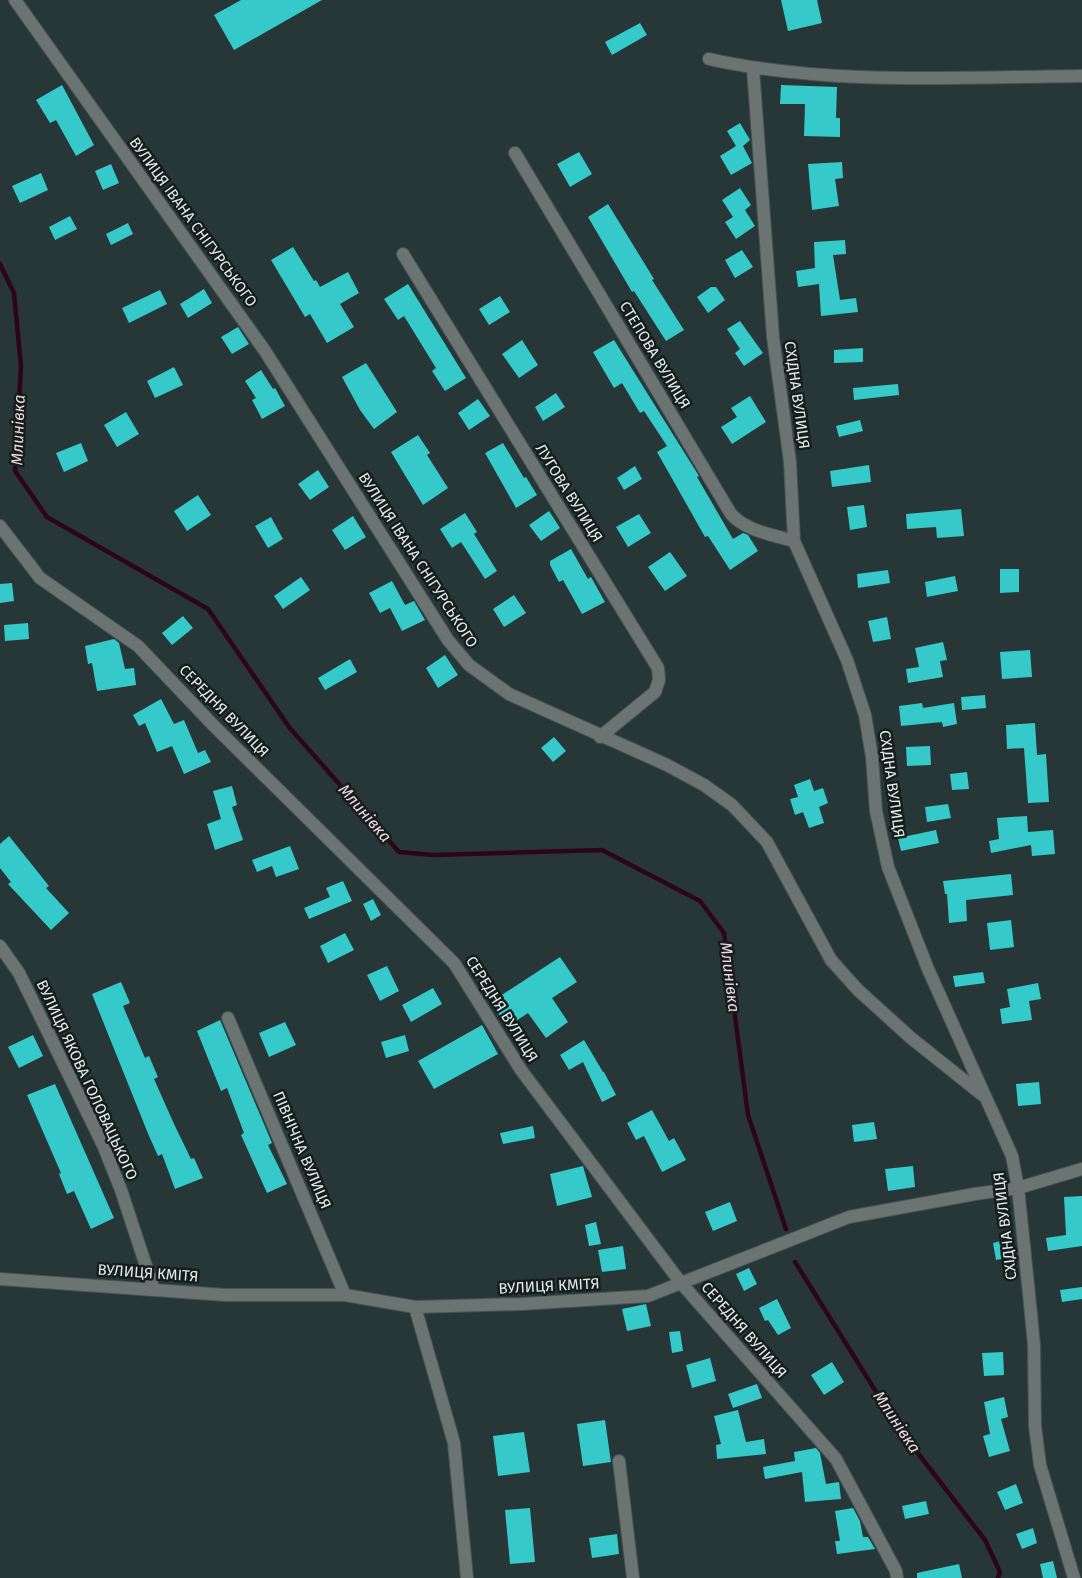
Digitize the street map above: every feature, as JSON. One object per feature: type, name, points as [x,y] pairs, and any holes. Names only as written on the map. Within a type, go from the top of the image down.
[{"type":"street","name":"ВУЛИЦЯ ІВАНА СНІГУРСЬКОГО","points":[[15,0],[265,351],[314,431],[378,526],[448,640],[469,665],[509,694],[600,737],[667,765],[704,785],[732,805],[766,842],[831,960],[858,990],[911,1038],[987,1098]]},
{"type":"street","points":[[709,59],[753,69],[921,78],[1082,76]]},
{"type":"street","name":"СХІДНА ВУЛИЦЯ","points":[[753,69],[773,337],[790,462],[794,541],[847,660],[865,715],[872,757],[876,811],[888,867],[928,969],[1012,1156],[1018,1188],[1034,1345],[1035,1426],[1043,1474],[1074,1578]]},
{"type":"street","name":"СТЕПОВА ВУЛИЦЯ","points":[[515,153],[731,514],[738,522],[748,527],[794,541]]},
{"type":"street","name":"ЛУГОВА ВУЛИЦЯ","points":[[403,254],[658,668],[659,680],[655,692],[600,737]]},
{"type":"street","name":"СЕРЕДНЯ ВУЛИЦЯ","points":[[0,526],[40,578],[138,646],[214,726],[454,963],[521,1070],[681,1283],[836,1459],[896,1570],[897,1578]]},
{"type":"street","name":"ВУЛИЦЯ ЯКОВА ГОЛОВАЦЬКОГО","points":[[0,946],[19,973],[103,1145],[121,1190],[154,1290]]},
{"type":"street","name":"ПІВНІЧНА ВУЛИЦЯ","points":[[228,1018],[344,1295]]},
{"type":"street","name":"ВУЛИЦЯ КМІТЯ","points":[[0,1279],[225,1295],[344,1295],[415,1307],[522,1304],[648,1296],[849,1217],[1018,1188],[1082,1169]]},
{"type":"street","points":[[415,1307],[454,1443],[467,1578]]},
{"type":"street","points":[[619,1461],[633,1578]]},
{"type":"building","points":[[241,0],[322,0],[234,50],[214,15]]},
{"type":"building","points":[[781,0],[817,0],[822,23],[788,31]]},
{"type":"building","points":[[640,23],[647,35],[612,55],[605,42]]},
{"type":"building","points":[[62,85],[94,145],[76,156],[56,120],[50,123],[36,100]]},
{"type":"building","points":[[781,85],[837,87],[836,118],[840,118],[840,137],[804,136],[805,104],[780,104]]},
{"type":"building","points":[[740,123],[750,140],[743,146],[752,163],[731,175],[720,156],[736,146],[727,131]]},
{"type":"building","points":[[579,152],[592,174],[570,187],[557,164]]},
{"type":"building","points":[[842,162],[843,178],[835,179],[839,206],[812,210],[808,164]]},
{"type":"building","points":[[111,164],[119,183],[103,190],[95,171]]},
{"type":"building","points":[[41,173],[48,190],[20,203],[12,186]]},
{"type":"building","points":[[740,188],[751,205],[745,210],[755,226],[736,239],[725,222],[733,217],[722,200]]},
{"type":"building","points":[[608,204],[654,279],[652,280],[684,330],[666,341],[634,291],[632,292],[588,217]]},
{"type":"building","points":[[70,216],[77,229],[55,240],[49,227]]},
{"type":"building","points":[[128,223],[133,234],[111,245],[106,234]]},
{"type":"building","points":[[845,240],[846,254],[833,255],[840,300],[856,298],[858,312],[821,316],[819,284],[798,287],[796,271],[815,268],[814,242]]},
{"type":"building","points":[[293,247],[314,281],[316,280],[320,287],[348,272],[359,293],[340,304],[354,327],[327,343],[310,314],[305,317],[271,260]]},
{"type":"building","points":[[742,250],[753,267],[735,278],[725,260]]},
{"type":"building","points":[[408,284],[466,378],[445,391],[432,371],[436,368],[404,316],[398,320],[384,299]]},
{"type":"building","points":[[711,287],[716,287],[725,300],[708,313],[697,297]]},
{"type":"building","points":[[204,289],[212,303],[188,318],[180,304]]},
{"type":"building","points":[[160,290],[167,304],[129,323],[122,308]]},
{"type":"building","points":[[500,296],[510,312],[489,325],[479,309]]},
{"type":"building","points":[[740,321],[763,353],[744,366],[735,353],[740,349],[727,329]]},
{"type":"building","points":[[238,327],[249,344],[232,354],[221,337]]},
{"type":"building","points":[[522,340],[538,365],[519,378],[502,354]]},
{"type":"building","points":[[614,340],[699,476],[697,477],[733,539],[743,533],[748,535],[758,551],[730,570],[708,536],[705,537],[657,452],[667,446],[644,411],[640,413],[622,383],[614,388],[593,352]]},
{"type":"building","points":[[863,348],[863,362],[834,363],[834,350]]},
{"type":"building","points":[[366,363],[397,412],[374,429],[360,410],[342,377]]},
{"type":"building","points":[[174,367],[183,385],[155,398],[147,381]]},
{"type":"building","points":[[261,370],[273,389],[275,388],[285,406],[262,419],[252,400],[256,398],[245,381]]},
{"type":"building","points":[[898,384],[899,395],[854,400],[853,388]]},
{"type":"building","points":[[556,393],[565,407],[543,421],[535,407]]},
{"type":"building","points":[[750,396],[766,422],[732,444],[721,427],[737,417],[731,408]]},
{"type":"building","points":[[478,399],[490,416],[469,430],[458,413]]},
{"type":"building","points":[[126,412],[139,434],[117,447],[104,425]]},
{"type":"building","points":[[860,420],[863,431],[839,437],[836,426]]},
{"type":"building","points":[[418,435],[430,453],[427,455],[448,488],[423,505],[391,452]]},
{"type":"building","points":[[81,443],[88,461],[64,472],[56,453]]},
{"type":"building","points":[[503,443],[524,478],[526,477],[537,495],[516,508],[485,453]]},
{"type":"building","points":[[869,465],[871,482],[832,487],[830,471]]},
{"type":"building","points":[[635,466],[642,479],[624,490],[617,478]]},
{"type":"building","points":[[318,470],[329,487],[310,500],[298,484]]},
{"type":"building","points":[[198,495],[211,515],[187,531],[174,511]]},
{"type":"building","points":[[864,505],[867,527],[850,530],[847,507]]},
{"type":"building","points":[[961,509],[964,536],[937,538],[936,527],[907,529],[906,514]]},
{"type":"building","points":[[549,511],[560,528],[541,541],[529,525]]},
{"type":"building","points":[[465,513],[477,532],[474,534],[497,571],[485,579],[461,542],[452,548],[440,529]]},
{"type":"building","points":[[639,514],[651,533],[628,547],[616,527]]},
{"type":"building","points":[[353,516],[366,537],[345,550],[332,530]]},
{"type":"building","points":[[271,517],[283,539],[268,548],[255,526]]},
{"type":"building","points":[[571,549],[588,579],[591,577],[605,602],[582,614],[563,580],[559,582],[550,565],[550,561]]},
{"type":"building","points":[[670,552],[687,576],[665,591],[648,567]]},
{"type":"building","points":[[1000,569],[1019,569],[1019,592],[1000,593]]},
{"type":"building","points":[[888,570],[890,583],[858,588],[857,574]]},
{"type":"building","points":[[955,576],[958,591],[927,597],[925,582]]},
{"type":"building","points":[[301,577],[310,590],[283,609],[274,596]]},
{"type":"building","points":[[392,581],[405,605],[414,601],[425,620],[402,631],[390,608],[380,613],[369,593]]},
{"type":"building","points":[[12,583],[14,601],[0,603],[0,584]]},
{"type":"building","points":[[514,595],[526,613],[504,627],[493,609]]},
{"type":"building","points":[[183,616],[193,628],[172,645],[162,633]]},
{"type":"building","points":[[887,617],[891,639],[873,642],[868,621]]},
{"type":"building","points":[[28,623],[29,639],[5,641],[4,625]]},
{"type":"building","points":[[114,639],[119,643],[125,669],[134,668],[136,685],[97,691],[92,663],[88,664],[85,646]]},
{"type":"building","points":[[943,642],[947,660],[940,661],[943,677],[908,683],[906,669],[919,667],[915,648]]},
{"type":"building","points":[[1030,650],[1032,677],[1002,679],[1000,652]]},
{"type":"building","points":[[445,655],[458,675],[438,688],[426,668]]},
{"type":"building","points":[[350,659],[357,672],[325,690],[318,678]]},
{"type":"building","points":[[985,695],[986,708],[962,710],[961,697]]},
{"type":"building","points":[[161,699],[174,724],[184,720],[198,753],[205,750],[211,762],[184,774],[172,746],[157,752],[145,723],[139,726],[133,715]]},
{"type":"building","points":[[922,703],[923,708],[954,703],[957,724],[943,727],[942,722],[901,726],[899,706]]},
{"type":"building","points":[[1035,723],[1037,755],[1046,754],[1049,802],[1028,803],[1024,748],[1007,749],[1006,725]]},
{"type":"building","points":[[554,737],[566,751],[553,762],[541,748]]},
{"type":"building","points":[[930,746],[931,765],[907,766],[906,747]]},
{"type":"building","points":[[967,772],[969,789],[952,790],[950,774]]},
{"type":"building","points":[[810,779],[814,791],[823,788],[828,803],[819,807],[824,823],[809,828],[803,812],[795,815],[790,799],[798,797],[794,785]]},
{"type":"building","points":[[232,786],[237,805],[232,807],[243,840],[215,850],[207,824],[221,819],[213,791]]},
{"type":"building","points":[[948,804],[951,818],[927,822],[925,807]]},
{"type":"building","points":[[1027,816],[1028,832],[1053,830],[1055,854],[1032,856],[1031,845],[991,853],[989,841],[999,839],[997,818]]},
{"type":"building","points":[[936,830],[939,843],[901,851],[898,838]]},
{"type":"building","points":[[9,836],[49,886],[46,888],[69,913],[51,930],[8,884],[11,882],[0,868],[0,844]]},
{"type":"building","points":[[290,846],[299,869],[276,877],[272,866],[257,872],[252,860]]},
{"type":"building","points":[[1011,874],[1013,895],[966,900],[967,921],[949,923],[947,894],[945,894],[943,881]]},
{"type":"building","points":[[343,881],[352,901],[309,919],[304,908],[330,897],[326,888]]},
{"type":"building","points":[[373,899],[381,915],[371,921],[363,904]]},
{"type":"building","points":[[1011,920],[1014,947],[990,950],[987,923]]},
{"type":"building","points":[[345,933],[354,950],[328,963],[320,946]]},
{"type":"building","points":[[560,957],[577,982],[552,998],[568,1022],[546,1038],[528,1013],[507,1027],[491,1002]]},
{"type":"building","points":[[387,966],[399,991],[380,1001],[367,975]]},
{"type":"building","points":[[983,972],[985,983],[955,987],[953,976]]},
{"type":"building","points":[[121,982],[130,1003],[123,1006],[145,1058],[149,1056],[158,1077],[154,1079],[174,1124],[191,1159],[194,1158],[203,1178],[175,1189],[162,1154],[158,1156],[149,1136],[92,994]]},
{"type":"building","points":[[1038,983],[1041,999],[1029,1001],[1032,1020],[1002,1024],[1000,1009],[1010,1007],[1007,989]]},
{"type":"building","points":[[433,988],[442,1004],[411,1022],[402,1005]]},
{"type":"building","points":[[220,1020],[272,1143],[268,1145],[287,1184],[267,1193],[241,1135],[244,1133],[227,1088],[221,1091],[197,1031]]},
{"type":"building","points":[[285,1022],[296,1045],[269,1057],[259,1033]]},
{"type":"building","points":[[482,1025],[498,1054],[434,1089],[418,1061]]},
{"type":"building","points":[[33,1035],[43,1056],[19,1068],[8,1047]]},
{"type":"building","points":[[405,1035],[409,1051],[386,1058],[381,1042]]},
{"type":"building","points":[[584,1040],[616,1095],[602,1102],[583,1062],[569,1070],[560,1055]]},
{"type":"building","points":[[1039,1082],[1041,1104],[1018,1106],[1016,1084]]},
{"type":"building","points":[[55,1084],[114,1218],[91,1229],[74,1191],[67,1194],[59,1174],[61,1173],[27,1095]]},
{"type":"building","points":[[652,1110],[669,1141],[674,1138],[686,1160],[662,1172],[644,1136],[636,1140],[627,1123]]},
{"type":"building","points":[[874,1122],[877,1139],[854,1142],[852,1125]]},
{"type":"building","points":[[533,1126],[535,1138],[503,1144],[500,1133]]},
{"type":"building","points":[[583,1166],[592,1197],[557,1206],[550,1174]]},
{"type":"building","points":[[913,1166],[915,1187],[888,1191],[885,1169]]},
{"type":"building","points":[[1082,1196],[1082,1246],[1048,1251],[1046,1238],[1066,1235],[1064,1197]]},
{"type":"building","points":[[730,1202],[737,1221],[713,1231],[705,1212]]},
{"type":"building","points":[[596,1222],[601,1244],[589,1246],[585,1225]]},
{"type":"building","points":[[1008,1239],[1011,1257],[996,1260],[993,1243]]},
{"type":"building","points":[[623,1246],[626,1269],[602,1272],[598,1250]]},
{"type":"building","points":[[749,1268],[757,1284],[744,1291],[736,1274]]},
{"type":"building","points":[[1082,1287],[1082,1299],[1062,1302],[1060,1290]]},
{"type":"building","points":[[777,1299],[791,1328],[778,1335],[768,1320],[765,1321],[759,1308]]},
{"type":"building","points":[[646,1304],[651,1326],[627,1331],[622,1309]]},
{"type":"building","points":[[680,1331],[683,1351],[672,1353],[669,1332]]},
{"type":"building","points":[[1003,1352],[1004,1375],[984,1376],[982,1353]]},
{"type":"building","points":[[710,1358],[716,1381],[692,1388],[686,1365]]},
{"type":"building","points":[[832,1362],[844,1382],[824,1395],[811,1375]]},
{"type":"building","points":[[757,1384],[762,1398],[733,1408],[728,1394]]},
{"type":"building","points":[[1004,1397],[1008,1417],[1001,1419],[1010,1451],[989,1457],[983,1436],[990,1434],[984,1402]]},
{"type":"building","points":[[738,1410],[746,1442],[764,1439],[766,1454],[717,1459],[716,1445],[721,1444],[714,1416]]},
{"type":"building","points":[[605,1420],[611,1462],[583,1466],[577,1424]]},
{"type":"building","points":[[524,1432],[530,1472],[498,1476],[493,1436]]},
{"type":"building","points":[[816,1448],[820,1453],[826,1484],[839,1482],[841,1499],[805,1502],[802,1472],[765,1479],[763,1467],[795,1461],[794,1452]]},
{"type":"building","points":[[1016,1484],[1023,1503],[1005,1510],[997,1492]]},
{"type":"building","points":[[926,1501],[929,1514],[905,1519],[902,1506]]},
{"type":"building","points":[[530,1508],[535,1562],[510,1564],[505,1510]]},
{"type":"building","points":[[853,1508],[860,1521],[863,1537],[868,1537],[875,1549],[837,1554],[835,1541],[840,1541],[835,1511]]},
{"type":"building","points":[[1033,1528],[1037,1543],[1022,1549],[1016,1534]]},
{"type":"building","points":[[617,1534],[619,1554],[592,1558],[589,1538]]},
{"type":"building","points":[[1053,1561],[1057,1578],[1043,1578],[1040,1564]]},
{"type":"building","points":[[959,1564],[962,1578],[917,1578],[917,1573]]},
{"type":"waterway","name":"Млинівка","points":[[0,264],[14,293],[21,366],[15,471],[47,517],[208,609],[289,727],[399,852],[434,855],[602,850],[700,901],[724,933],[748,1115],[786,1229]]},
{"type":"waterway","name":"Млинівка","points":[[795,1262],[900,1430],[985,1540],[1000,1572],[998,1578]]}]
